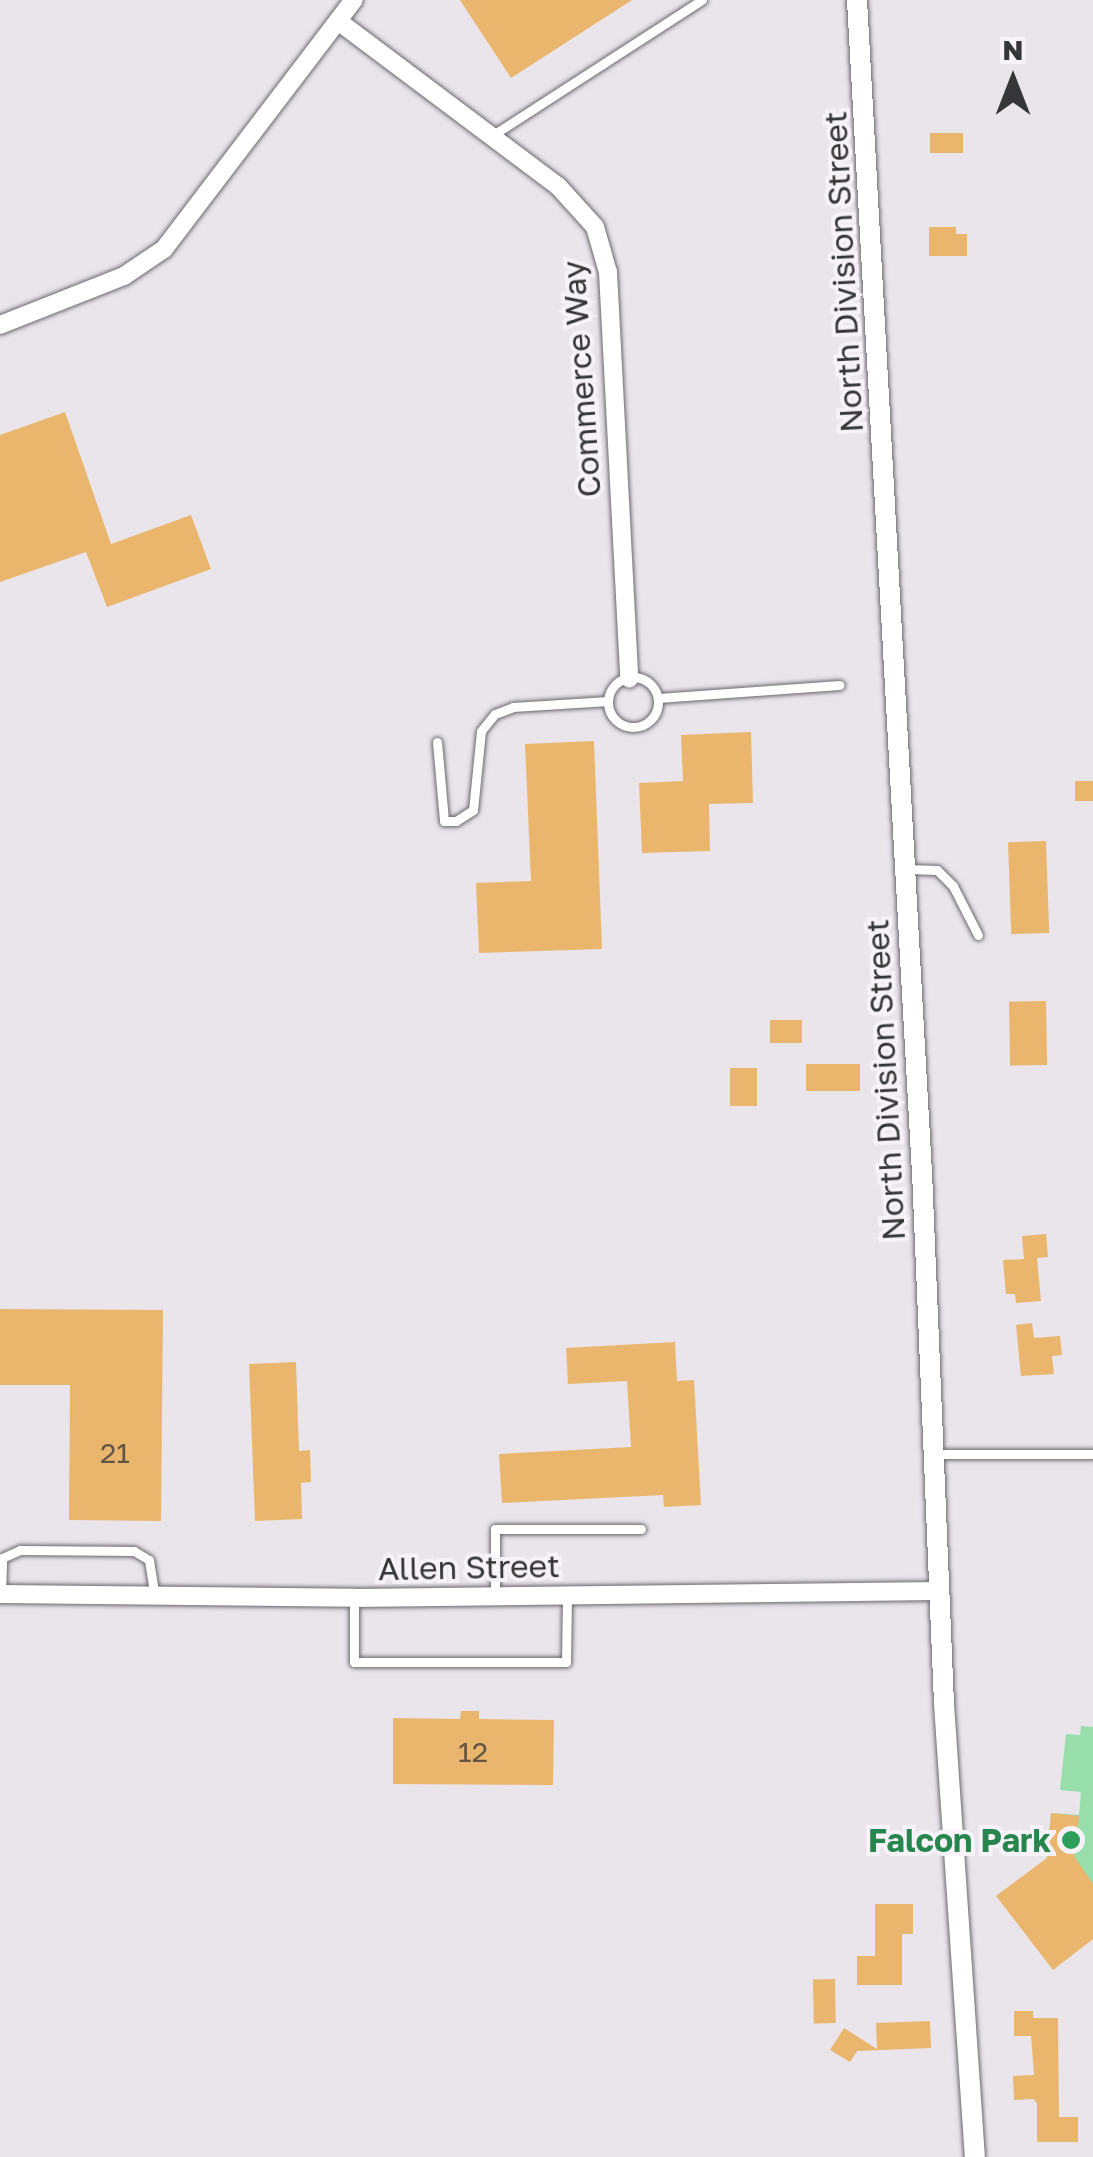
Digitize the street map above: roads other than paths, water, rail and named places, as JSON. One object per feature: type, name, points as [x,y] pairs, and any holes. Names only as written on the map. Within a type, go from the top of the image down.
[{"type":"street","points":[[0,325],[124,276],[164,249],[354,0]]},
{"type":"street","name":"North Division Street","points":[[857,0],[922,1172],[939,1591],[975,2157]]},
{"type":"street","name":"Commerce Way","points":[[338,21],[577,203],[604,248],[630,678]]},
{"type":"street","name":"Allen Street","points":[[1,1594],[354,1598],[939,1591]]},
{"type":"lane","points":[[490,136],[702,0]]},
{"type":"lane","points":[[630,678],[645,680],[658,698],[655,715],[636,727],[619,723],[608,701],[615,686],[630,678]]},
{"type":"lane","points":[[658,698],[840,684]]},
{"type":"lane","points":[[438,742],[444,821],[456,821],[473,810],[481,731],[495,714],[513,706],[608,701]]},
{"type":"lane","points":[[903,869],[937,870],[952,886],[978,934]]},
{"type":"lane","points":[[932,1454],[1093,1454]]},
{"type":"lane","points":[[495,1597],[495,1529],[641,1529]]},
{"type":"lane","points":[[1,1594],[2,1558],[20,1550],[134,1551],[150,1560],[156,1597]]},
{"type":"lane","points":[[354,1598],[354,1662],[566,1662],[567,1596]]},
{"type":"place","name":"Falcon Park","points":[[1071,1840]]}]
